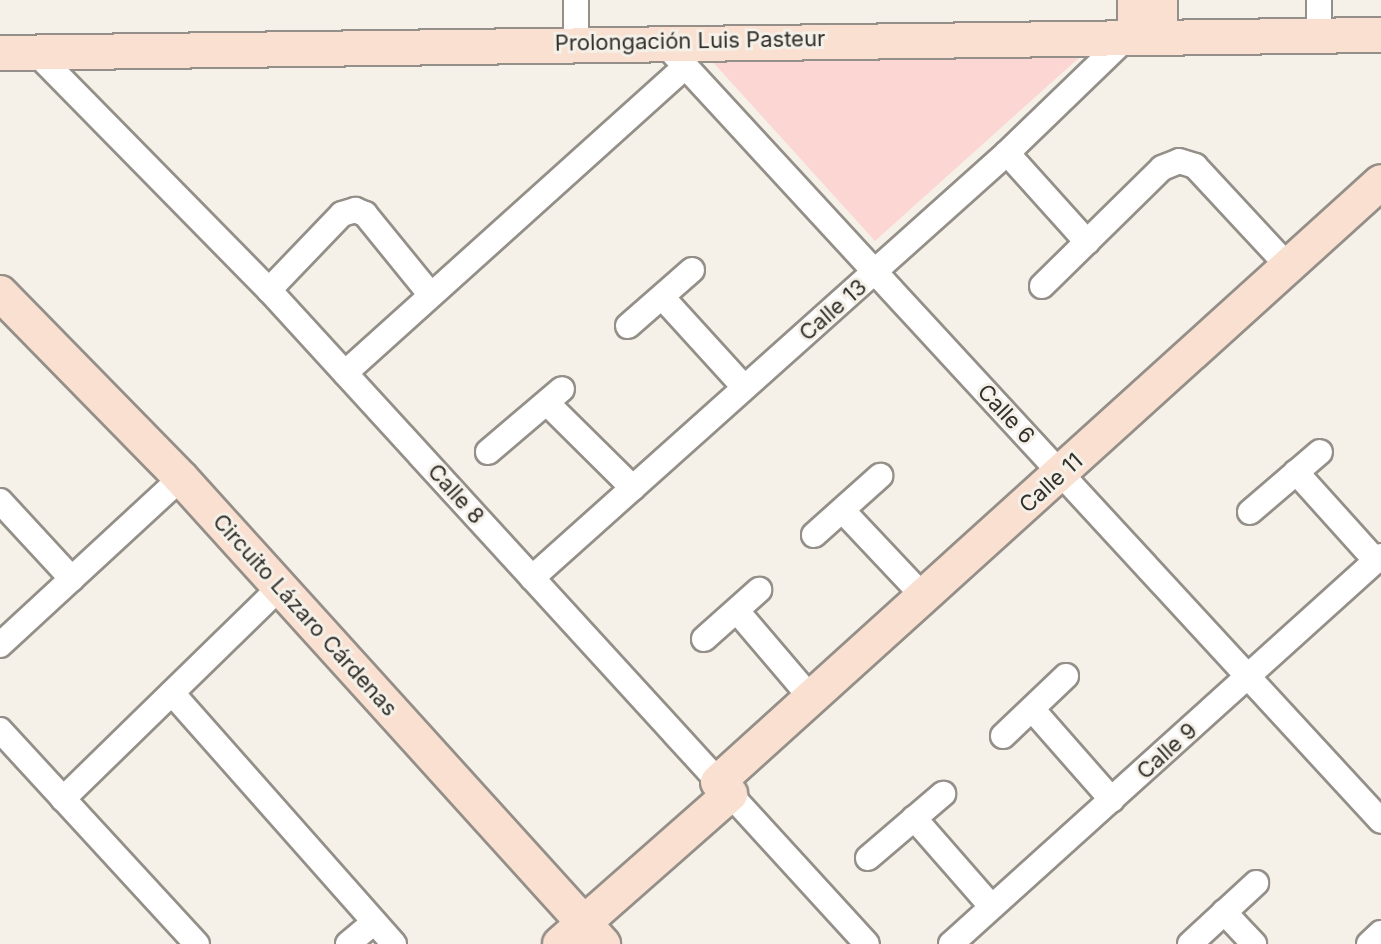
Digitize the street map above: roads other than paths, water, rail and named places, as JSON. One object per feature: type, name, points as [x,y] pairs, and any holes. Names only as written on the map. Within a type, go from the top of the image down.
[{"type":"street","points":[[576,0],[576,43]]},
{"type":"street","points":[[1135,0],[1141,36]]},
{"type":"street","points":[[1141,36],[1160,0]]},
{"type":"street","points":[[1319,0],[1319,35]]},
{"type":"street","name":"Prolongación Luis Pasteur","points":[[0,53],[576,43],[674,54],[1141,36],[1381,35]]},
{"type":"street","name":"Calle 13","points":[[532,578],[1141,36]]},
{"type":"street","name":"Calle 8","points":[[36,53],[269,290],[867,944]]},
{"type":"street","points":[[345,373],[430,294],[674,54]]},
{"type":"street","name":"Calle 6","points":[[674,54],[1381,821]]},
{"type":"street","points":[[1007,153],[1087,242]]},
{"type":"street","points":[[1042,286],[1162,168],[1179,161],[1195,166],[1288,266]]},
{"type":"street","name":"Calle 11","points":[[582,937],[811,698],[1381,182]]},
{"type":"street","points":[[269,290],[342,214],[355,210],[365,214],[430,294]]},
{"type":"street","points":[[628,326],[692,270]]},
{"type":"street","name":"Circuito Lázaro Cárdenas","points":[[0,293],[181,478],[280,587],[582,937]]},
{"type":"street","points":[[663,298],[744,387]]},
{"type":"street","points":[[488,452],[555,396],[633,488]]},
{"type":"street","points":[[1250,512],[1320,452]]},
{"type":"street","points":[[1296,472],[1378,558]]},
{"type":"street","points":[[814,535],[880,476]]},
{"type":"street","points":[[0,645],[181,478]]},
{"type":"street","points":[[0,501],[72,579]]},
{"type":"street","points":[[843,511],[924,597]]},
{"type":"street","name":"Calle 9","points":[[951,944],[1249,678],[1378,558]]},
{"type":"street","points":[[63,799],[280,587]]},
{"type":"street","points":[[704,639],[759,590]]},
{"type":"street","points":[[737,611],[811,698]]},
{"type":"street","points":[[1003,736],[1066,676]]},
{"type":"street","points":[[172,693],[394,944]]},
{"type":"street","points":[[1032,709],[1112,800]]},
{"type":"street","points":[[0,730],[197,944]]},
{"type":"street","points":[[868,858],[943,794]]},
{"type":"street","points":[[914,818],[992,907]]},
{"type":"street","points":[[1190,944],[1256,883]]},
{"type":"street","points":[[1224,912],[1254,944]]},
{"type":"street","points":[[348,944],[374,922]]},
{"type":"street","points":[[1369,944],[1381,933]]}]
